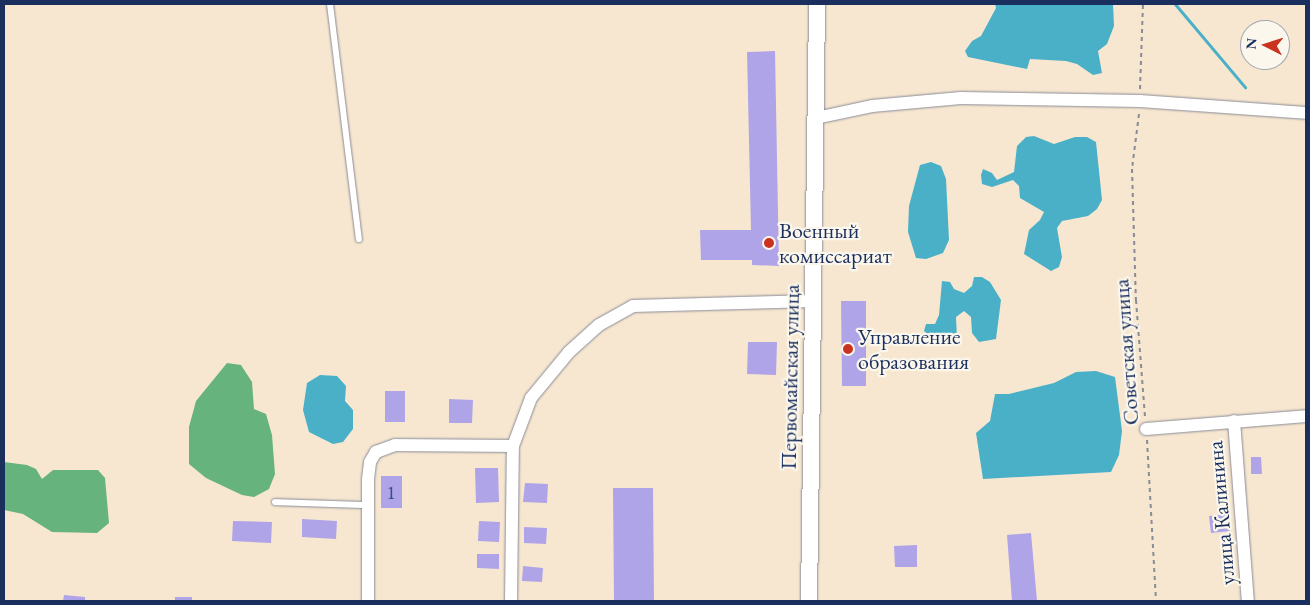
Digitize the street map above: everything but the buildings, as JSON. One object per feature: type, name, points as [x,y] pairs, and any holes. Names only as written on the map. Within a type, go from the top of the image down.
[{"type":"street","name":"Первомайская улица","points":[[809,601],[817,4]]},
{"type":"street","points":[[816,118],[872,106],[961,98],[1140,101],[1306,113]]},
{"type":"street","points":[[511,601],[513,446],[531,398],[570,352],[599,325],[633,306],[813,301]]},
{"type":"street","points":[[1146,430],[1306,416]]},
{"type":"street","name":"улица Калинина","points":[[1234,421],[1248,601]]},
{"type":"street","points":[[368,601],[367,505],[370,462],[376,452],[386,446],[513,446]]},
{"type":"lane","points":[[330,4],[359,239]]},
{"type":"lane","points":[[275,502],[367,505]]},
{"type":"path","name":"Советская улица","points":[[1143,4],[1140,101],[1132,169],[1136,300],[1156,601]]},
{"type":"green space","points":[[227,363],[241,365],[252,382],[254,409],[266,414],[272,435],[275,474],[269,489],[254,497],[242,495],[206,478],[189,464],[189,427],[196,401]]},
{"type":"green space","points":[[4,462],[27,465],[36,469],[42,479],[53,470],[98,470],[105,478],[109,523],[97,533],[52,532],[23,514],[4,510]]},
{"type":"water","points":[[995,4],[1113,4],[1114,26],[1107,44],[1098,51],[1102,73],[1093,75],[1077,64],[1066,61],[1030,59],[1027,69],[968,57],[965,51],[972,41],[981,36],[996,8]]},
{"type":"water","points":[[1034,136],[1054,144],[1075,137],[1087,137],[1096,142],[1102,200],[1097,209],[1088,216],[1062,221],[1057,228],[1062,257],[1059,267],[1051,271],[1024,254],[1029,230],[1040,220],[1044,212],[1020,198],[1019,186],[1013,180],[992,187],[982,184],[981,175],[983,169],[992,173],[997,180],[1014,172],[1017,146],[1026,137]]},
{"type":"water","points":[[931,162],[941,166],[946,179],[949,240],[943,253],[926,259],[916,258],[908,232],[909,206],[920,165]]},
{"type":"water","points":[[974,277],[982,277],[990,282],[1001,300],[996,339],[979,342],[972,333],[971,317],[964,311],[956,317],[957,338],[949,346],[939,345],[924,331],[926,324],[935,324],[939,315],[942,281],[950,282],[954,289],[964,293],[972,286]]},
{"type":"water","points":[[1096,371],[1115,377],[1122,431],[1119,455],[1111,472],[983,479],[976,433],[990,421],[995,394],[1009,394],[1054,383],[1076,372]]},
{"type":"water","points":[[320,375],[337,376],[346,386],[345,401],[353,410],[353,429],[343,442],[333,444],[309,432],[303,410],[307,383]]},
{"type":"waterway","points":[[1175,4],[1245,87]]},
{"type":"place","name":"Военный комиссариат","points":[[769,243]]},
{"type":"place","name":"Управление образования","points":[[848,349]]}]
